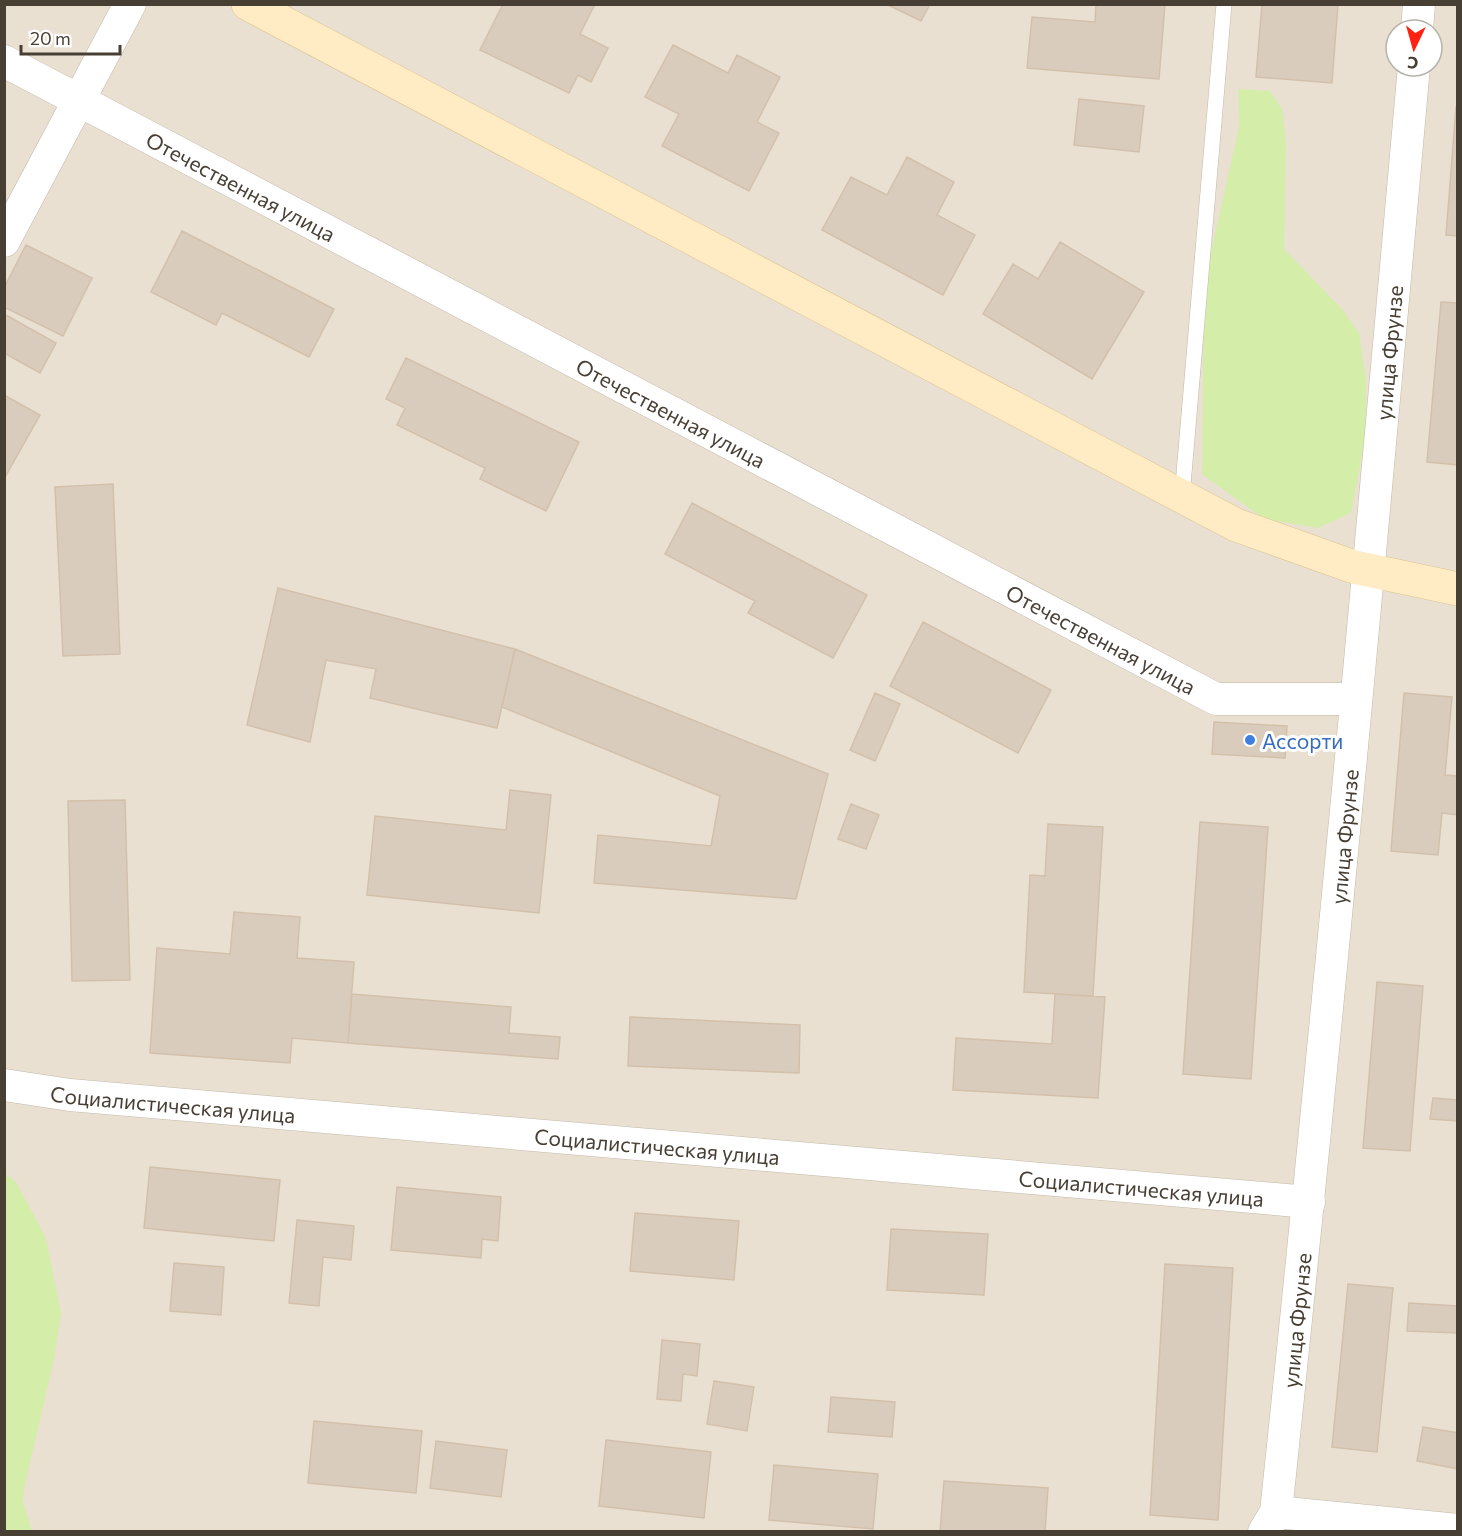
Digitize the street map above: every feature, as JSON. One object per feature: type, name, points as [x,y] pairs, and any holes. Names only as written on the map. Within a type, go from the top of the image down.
[{"type":"street","points":[[4,241],[130,4]]},
{"type":"street","points":[[248,4],[1236,525],[1354,567],[1458,590]]},
{"type":"street","name":"Отечественная улица","points":[[4,61],[1216,699],[1356,699]]},
{"type":"street","name":"улица Фрунзе","points":[[1270,1522],[1309,1202],[1370,569],[1413,78]]},
{"type":"street","name":"Социалистическая улица","points":[[4,1085],[70,1095],[1309,1202]]},
{"type":"street","points":[[1270,1522],[1458,1530]]},
{"type":"lane","points":[[1182,497],[1224,4]]},
{"type":"shaded area","points":[[5,5],[1457,5],[1457,1531],[5,1531]]},
{"type":"green space","points":[[1238,89],[1270,91],[1282,109],[1286,143],[1284,249],[1342,309],[1359,333],[1366,381],[1365,440],[1351,513],[1318,528],[1264,519],[1202,474],[1204,284],[1239,127]]},
{"type":"green space","points":[[4,1173],[16,1182],[46,1238],[61,1313],[54,1359],[24,1489],[23,1502],[32,1531],[5,1531]]},
{"type":"building","points":[[503,4],[595,4],[580,34],[608,48],[591,82],[578,75],[569,93],[480,50]]},
{"type":"building","points":[[886,4],[930,4],[921,21]]},
{"type":"building","points":[[1096,4],[1165,4],[1159,79],[1027,68],[1032,17],[1095,22]]},
{"type":"building","points":[[1262,4],[1338,4],[1332,83],[1256,77]]},
{"type":"building","points":[[673,45],[728,73],[737,55],[780,77],[757,122],[779,133],[749,191],[662,146],[679,114],[645,97]]},
{"type":"building","points":[[1079,99],[1144,106],[1139,152],[1074,145]]},
{"type":"building","points":[[1456,107],[1458,107],[1458,236],[1446,235]]},
{"type":"building","points":[[907,157],[954,182],[937,215],[975,235],[943,295],[822,230],[851,177],[887,195]]},
{"type":"building","points":[[182,231],[334,309],[309,357],[222,313],[216,325],[151,292]]},
{"type":"building","points":[[1060,242],[1144,292],[1092,379],[983,314],[1013,264],[1038,279]]},
{"type":"building","points":[[26,245],[92,278],[63,336],[4,307],[4,288]]},
{"type":"building","points":[[1441,302],[1458,303],[1458,465],[1427,462]]},
{"type":"building","points":[[4,314],[56,343],[40,373],[4,353]]},
{"type":"building","points":[[406,358],[579,442],[546,511],[480,479],[485,468],[397,425],[405,408],[386,399]]},
{"type":"building","points":[[4,395],[40,415],[4,479]]},
{"type":"building","points":[[113,484],[120,654],[63,656],[55,487]]},
{"type":"building","points":[[692,503],[867,595],[833,658],[748,613],[755,601],[665,554]]},
{"type":"building","points":[[278,588],[515,649],[497,728],[370,698],[376,669],[326,660],[310,742],[247,725]]},
{"type":"building","points":[[923,622],[1051,690],[1018,753],[890,686]]},
{"type":"building","points":[[515,649],[828,774],[796,899],[594,883],[598,835],[711,846],[720,796],[502,707]]},
{"type":"building","points":[[875,693],[900,704],[875,761],[850,750]]},
{"type":"building","points":[[1404,693],[1452,697],[1445,775],[1458,776],[1458,815],[1442,813],[1438,855],[1391,851]]},
{"type":"building","name":"Ассорти","points":[[1214,722],[1287,726],[1285,758],[1212,754]]},
{"type":"building","points":[[510,790],[551,795],[539,913],[367,895],[375,816],[506,830]]},
{"type":"building","points":[[125,800],[130,980],[72,981],[68,801]]},
{"type":"building","points":[[851,804],[879,815],[866,849],[838,839]]},
{"type":"building","points":[[1200,822],[1268,827],[1251,1079],[1183,1074]]},
{"type":"building","points":[[1048,824],[1103,827],[1093,996],[1024,992],[1030,875],[1045,876]]},
{"type":"building","points":[[234,912],[300,917],[297,958],[354,962],[348,1043],[292,1038],[290,1063],[150,1053],[157,948],[230,954]]},
{"type":"building","points":[[1377,982],[1423,986],[1410,1151],[1363,1148]]},
{"type":"building","points":[[352,994],[511,1007],[509,1033],[560,1037],[558,1059],[348,1043]]},
{"type":"building","points":[[1055,994],[1105,997],[1098,1098],[953,1090],[956,1038],[1052,1044]]},
{"type":"building","points":[[630,1017],[800,1025],[799,1073],[628,1066]]},
{"type":"building","points":[[1433,1098],[1458,1100],[1458,1121],[1430,1119]]},
{"type":"building","points":[[150,1167],[280,1180],[274,1241],[144,1228]]},
{"type":"building","points":[[397,1187],[501,1197],[498,1241],[482,1239],[481,1258],[391,1250]]},
{"type":"building","points":[[635,1213],[739,1221],[734,1280],[630,1271]]},
{"type":"building","points":[[297,1220],[354,1226],[351,1260],[323,1257],[319,1306],[289,1303]]},
{"type":"building","points":[[891,1229],[988,1234],[984,1295],[887,1290]]},
{"type":"building","points":[[174,1263],[224,1267],[221,1315],[170,1311]]},
{"type":"building","points":[[1165,1264],[1233,1268],[1218,1520],[1150,1515]]},
{"type":"building","points":[[1348,1284],[1393,1288],[1377,1452],[1332,1447]]},
{"type":"building","points":[[1409,1303],[1458,1306],[1458,1333],[1407,1331]]},
{"type":"building","points":[[662,1340],[700,1344],[697,1376],[683,1374],[681,1401],[657,1399]]},
{"type":"building","points":[[714,1381],[754,1387],[747,1431],[707,1424]]},
{"type":"building","points":[[831,1397],[895,1402],[892,1437],[828,1432]]},
{"type":"building","points":[[314,1421],[422,1431],[416,1493],[308,1483]]},
{"type":"building","points":[[1423,1427],[1458,1433],[1458,1469],[1417,1461]]},
{"type":"building","points":[[606,1440],[711,1452],[704,1518],[599,1506]]},
{"type":"building","points":[[436,1441],[507,1450],[501,1497],[430,1488]]},
{"type":"building","points":[[774,1465],[878,1474],[873,1529],[769,1520]]},
{"type":"building","points":[[944,1481],[1048,1488],[1045,1532],[940,1532]]},
{"type":"place","name":"Ассорти","points":[[1250,740]]}]
